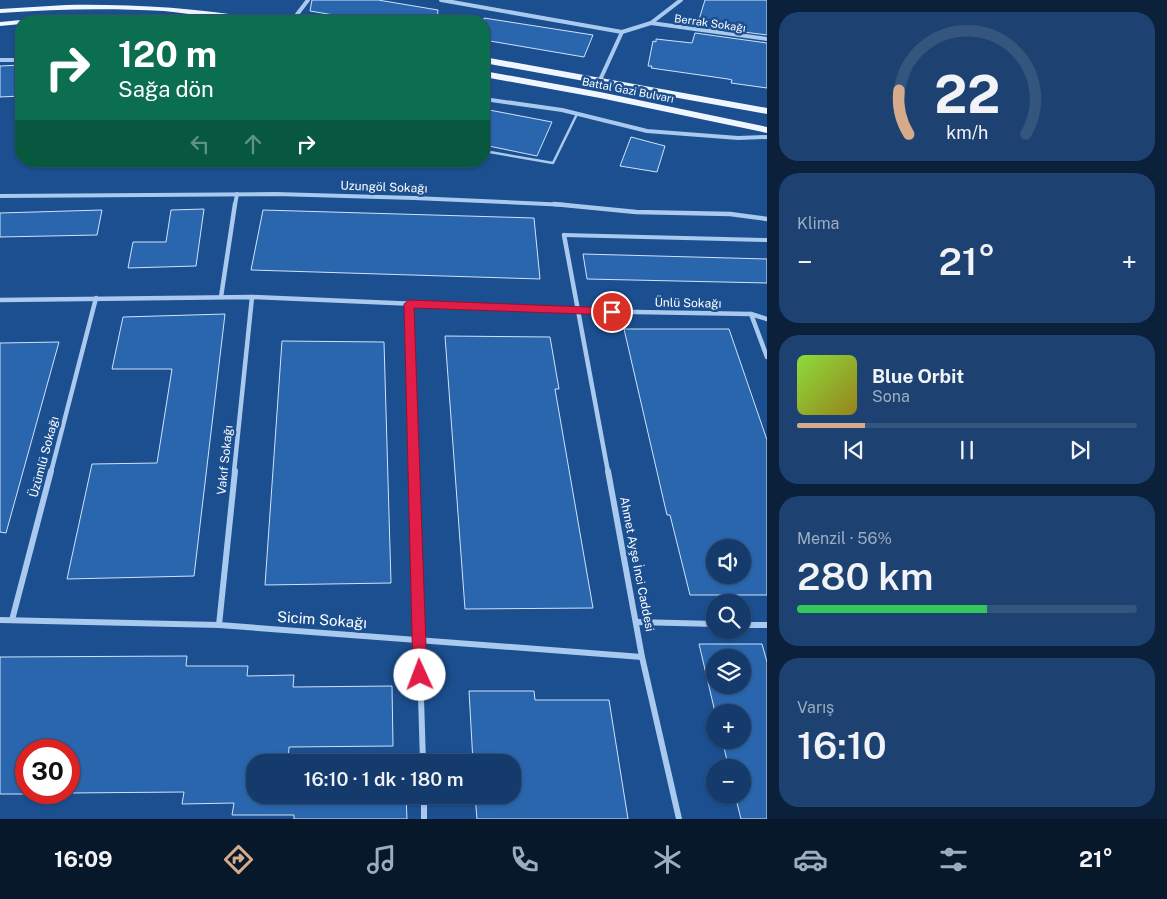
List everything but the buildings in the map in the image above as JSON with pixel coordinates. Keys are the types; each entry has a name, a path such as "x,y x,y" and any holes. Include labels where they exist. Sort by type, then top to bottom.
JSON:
{"main road":[{"path":"0,11 104,7 180,11 213,15"},
{"path":"0,24 15,23"},
{"name":"Battal Gazi Bulvarı","path":"490,61 767,111"},
{"name":"Battal Gazi Bulvarı","path":"490,75 600,95 767,130"}],"street":[{"path":"297,15 308,0"},
{"path":"441,0 622,32 651,23 681,0"},
{"name":"Berrak Sokağı","path":"651,23 767,39"},
{"path":"600,80 622,32"},
{"path":"0,60 15,60"},
{"path":"490,100 577,114 647,131 738,138 767,137"},
{"path":"221,297 237,194"},
{"name":"Uzungöl Sokağı","path":"0,196 237,194 545,203 618,212 739,213 767,219"},
{"name":"Ahmet Ayşe İnci Caddesi","path":"564,235 642,657 679,819"},
{"name":"Ünlü Sokağı","path":"0,300 252,297 578,311 751,314 767,319"},
{"name":"Vakıf Sokağı","path":"219,625 252,297"},
{"name":"Üzümlü Sokağı","path":"12,620 96,298"},
{"path":"409,304 423,754"},
{"path":"751,314 767,357"},
{"name":"Sicim Sokağı","path":"0,620 219,625 642,657"},
{"path":"636,622 706,624"},
{"path":"751,625 767,625"},
{"path":"424,804 424,819"}],"lane":[{"path":"490,152 553,163 577,114"},
{"path":"564,235 767,240"}],"route":[{"path":"420,675 409,304 612,312"}]}
